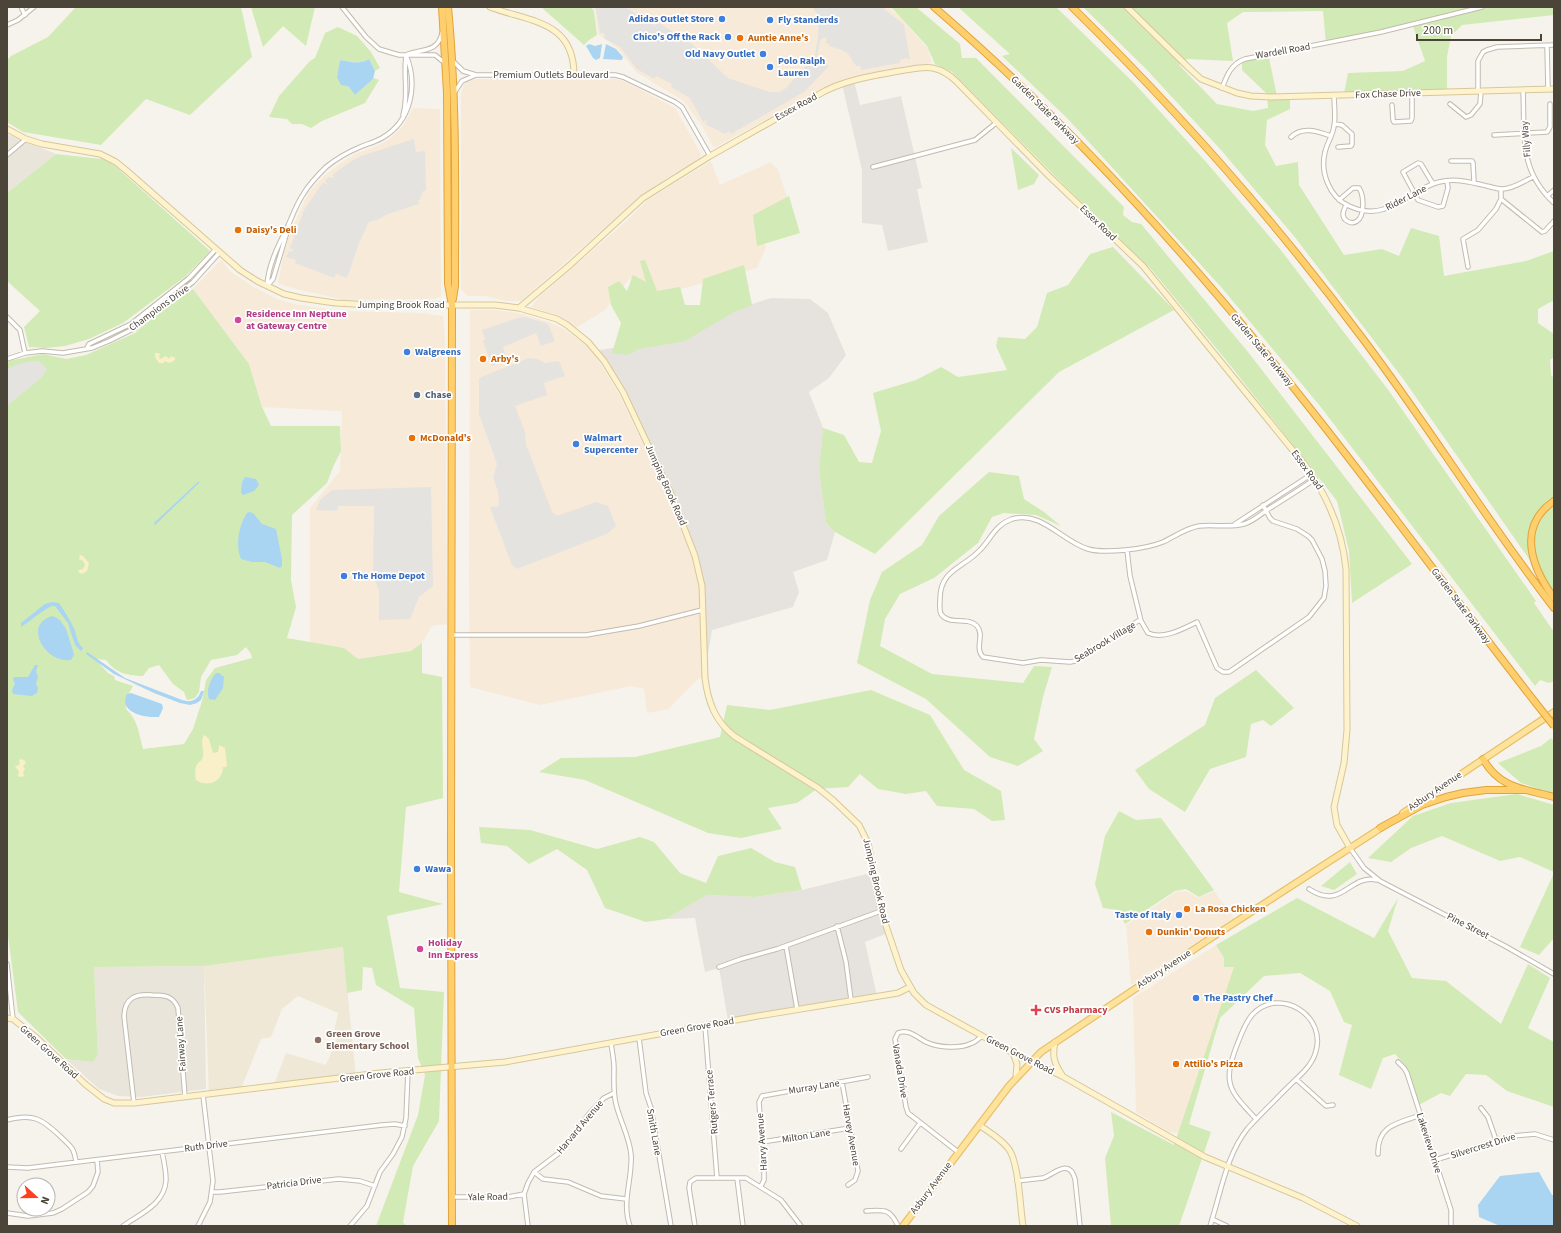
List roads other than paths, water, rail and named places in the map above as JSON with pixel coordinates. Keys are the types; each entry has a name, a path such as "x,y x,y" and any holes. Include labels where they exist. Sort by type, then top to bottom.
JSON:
{"highway":[{"path":"442,7 446,64 448,284 452,305"},
{"path":"448,7 453,61 454,93 455,286 452,305 452,1226"},
{"name":"Garden State Parkway","path":"934,7 998,64 1056,120 1137,206 1211,288 1316,416 1554,726"},
{"path":"1072,7 1127,62 1194,134 1308,268 1404,395 1491,522 1554,608"},
{"path":"1554,501 1546,507 1536,521 1532,531 1531,545 1532,557 1537,570 1554,598"},
{"path":"1483,759 1488,768 1500,779 1513,786 1554,797"},
{"path":"1380,828 1422,805 1446,797 1478,791 1524,790"}],"main road":[{"name":"Asbury Avenue","path":"903,1226 1016,1076 1032,1060 1055,1042 1554,712"}],"street":[{"path":"21,7 25,16"},
{"path":"7,25 25,16 34,7"},
{"path":"342,7 374,45 389,53 406,55 435,55 446,64"},
{"path":"490,7 538,21 554,30 568,47 574,62 574,75"},
{"path":"1126,7 1201,79 1222,88"},
{"name":"Wardell Road","path":"1222,88 1231,68 1236,63 1245,59 1381,32 1482,7"},
{"path":"406,55 436,46 440,40 443,24"},
{"path":"1450,104 1466,117 1469,117 1480,104 1478,61 1483,52 1498,47 1554,45"},
{"path":"1547,46 1548,89"},
{"path":"267,286 267,277 279,245 304,192 321,172 337,159 387,135 401,120 406,99 404,65 406,55"},
{"name":"Premium Outlets Boulevard","path":"453,61 463,71 476,75 620,76 675,102 684,110 710,156"},
{"name":"Essex Road","path":"519,308 570,265 643,198 710,156 838,85 860,78 920,68 934,68 950,76 1150,274 1312,474 1324,494 1338,525 1346,569 1347,730 1344,763 1334,807 1339,829 1350,848"},
{"path":"454,93 462,81 476,75"},
{"name":"Fox Chase Drive","path":"1222,88 1237,93 1259,97 1554,89"},
{"name":"Filly Way","path":"1523,90 1526,156 1533,176 1540,188 1554,203"},
{"path":"1392,105 1392,120 1394,122 1411,121 1412,93"},
{"name":"Rider Lane","path":"1334,95 1334,124 1325,151 1324,169 1328,186 1339,200 1346,205 1362,210 1373,211 1385,209 1432,184 1447,181 1460,180 1474,182 1501,189"},
{"path":"1494,135 1545,133 1550,127 1550,104"},
{"path":"873,166 975,140 996,123"},
{"path":"1334,124 1342,125 1352,134 1351,146 1338,147"},
{"name":"Jumping Brook Road","path":"7,129 26,139 56,147 92,152 109,157 240,270 267,286 289,295 342,304 495,305 519,308 551,317 567,325 592,346 610,369 633,413 683,524 700,572 705,678 710,703 715,714 725,729 734,736 818,788 859,825 870,847 881,911 901,970 910,987"},
{"path":"1291,137 1297,131 1308,130 1331,136"},
{"path":"7,155 26,139"},
{"path":"1451,161 1472,161 1474,163 1474,182"},
{"path":"1432,184 1422,165 1418,163 1403,172 1419,202 1440,208 1448,188 1447,181"},
{"path":"1468,267 1463,239 1481,228 1496,209 1501,199 1501,189 1513,187 1533,176"},
{"path":"1339,200 1353,188 1359,188 1363,199 1359,220 1356,222 1348,222 1343,216 1346,205"},
{"path":"1547,196 1554,190"},
{"path":"1501,199 1542,232 1545,231 1554,221"},
{"name":"Champions Drive","path":"87,348 89,344 131,324 192,276 218,251"},
{"name":"Champions Drive","path":"7,359 25,352 63,352 92,348 135,328 196,280 218,251"},
{"path":"192,276 196,280"},
{"path":"7,317 20,330 25,352"},
{"path":"1234,525 1312,474"},
{"name":"Seabrook Village","path":"1142,621 1138,621 1075,661 1037,660 1023,663 988,659 979,651 979,631 977,626 968,622 945,618 940,610 940,592 944,580 953,569 980,551 994,530 1012,519 1025,518 1040,522 1089,550 1126,550 1161,542 1197,526 1244,524 1315,479"},
{"path":"1290,488 1294,493"},
{"name":"Seabrook Village","path":"1126,550 1132,583 1142,621 1148,633 1158,635 1181,630 1197,622 1217,668 1224,672 1229,672 1309,616 1324,598 1326,586 1325,571 1322,559 1316,546 1308,536 1297,529 1275,523 1270,518 1263,505"},
{"path":"452,635 586,635 639,626 702,610"},
{"name":"Pine Street","path":"1350,848 1364,868 1380,881 1505,946 1554,974"},
{"name":"Pine Street","path":"1309,889 1321,895 1330,896 1338,894 1362,880 1371,879 1380,881"},
{"path":"719,967 786,946 881,911"},
{"path":"837,926 846,962 851,1000"},
{"path":"786,946 797,1009"},
{"path":"7,964 10,1019"},
{"name":"Green Grove Road","path":"10,1019 37,1038 85,1084 104,1099 114,1103 134,1103 408,1071 512,1061 797,1009 898,993 910,987 919,999 931,1008 1013,1053 1032,1060 1062,1076 1187,1148 1228,1167 1303,1198 1357,1226"},
{"name":"Fairway Lane","path":"134,1103 124,1016 127,1004 135,996 140,994 166,995 176,1002 178,1008 185,1097"},
{"path":"1210,1226 1228,1167 1240,1138 1256,1119 1308,1066 1315,1054 1317,1034 1313,1024 1308,1015 1301,1009 1292,1005 1282,1003 1272,1004 1252,1014 1246,1024 1233,1056 1229,1072 1229,1083 1234,1094 1256,1119"},
{"name":"Rutgers Terrace","path":"705,1026 717,1178"},
{"name":"Vanada Drive","path":"958,1152 910,1116 907,1110 895,1042 896,1035 901,1031 907,1031 927,1042 948,1046 973,1043 982,1036"},
{"name":"Smith Lane","path":"639,1038 646,1093 671,1226"},
{"path":"1055,1042 1053,1057 1055,1065 1062,1076"},
{"path":"611,1044 614,1064 614,1093 616,1105 626,1130 631,1151 631,1168 626,1199 627,1218 630,1226"},
{"path":"1013,1053 1017,1064 1016,1076"},
{"name":"Lakeview Drive","path":"1398,1062 1407,1073 1451,1210 1451,1226"},
{"path":"350,1226 367,1206 380,1172 398,1147 405,1126 408,1071"},
{"name":"Murray Lane","path":"760,1098 770,1094 868,1078"},
{"path":"1296,1079 1326,1106 1333,1105"},
{"name":"Harvey Avenue","path":"842,1082 858,1171 855,1180 848,1185"},
{"name":"Harvard Avenue","path":"524,1194 534,1172 563,1150 588,1115 604,1098 614,1093"},
{"path":"198,1226 206,1211 212,1192 213,1173 203,1095"},
{"name":"Harvy Avenue","path":"760,1098 759,1102 764,1174 761,1186"},
{"path":"1481,1108 1488,1117 1496,1140"},
{"path":"1378,1154 1379,1141 1387,1129 1395,1124 1420,1115"},
{"path":"7,1120 29,1117 45,1122 74,1149 76,1162"},
{"path":"901,1149 920,1123"},
{"name":"Ruth Drive","path":"7,1167 28,1168 382,1125 395,1124 405,1126"},
{"path":"979,1125 995,1136 1009,1149 1015,1166 1023,1226"},
{"name":"Milton Lane","path":"762,1142 850,1128"},
{"name":"Silvercrest Drive","path":"1435,1160 1496,1140 1522,1134 1541,1136 1554,1140"},
{"path":"122,1226 153,1205 162,1195 166,1179 162,1152"},
{"path":"7,1213 28,1216 54,1213 62,1209 88,1192 93,1186 98,1172 97,1160"},
{"path":"1017,1181 1044,1177 1061,1168 1071,1172 1075,1179 1080,1226"},
{"path":"534,1172 544,1179 568,1182 601,1196 626,1199"},
{"path":"695,1226 689,1188 690,1182 694,1178 746,1178 761,1186 785,1203 801,1226"},
{"path":"737,1178 743,1226"},
{"name":"Patricia Drive","path":"212,1192 339,1179 360,1181 375,1186"},
{"path":"524,1194 528,1226"},
{"name":"Yale Road","path":"452,1197 508,1197 524,1194"},
{"path":"866,1211 883,1210 891,1213 898,1226"},
{"path":"1212,1219 1227,1226"}],"water":[{"path":"589,44 595,46 602,44 600,58 596,60 593,58 586,46"},
{"path":"606,44 616,49 623,57 622,60 603,59"},
{"path":"369,59 375,71 373,79 355,95 348,86 341,85 337,77 340,60 358,62"},
{"path":"245,477 256,479 259,485 254,491 243,495 241,493 242,482"},
{"path":"199,481 199,483 155,525 154,523"},
{"path":"249,512 253,513 262,524 276,529 282,559 282,566 280,568 265,562 252,562 241,559 238,548 240,529 244,518"},
{"path":"52,602 59,603 68,617 79,643 83,648 81,651 75,645 68,623 55,606 44,610 21,627 21,623 45,604"},
{"path":"53,616 60,620 66,629 74,655 71,660 61,660 53,656 46,650 41,642 38,634 39,626 44,620"},
{"path":"87,652 125,678 182,700 194,700 198,697 201,691 204,691 201,700 190,705 180,703 154,693 114,674 86,654"},
{"path":"35,665 38,665 36,671 38,677 36,684 38,688 37,693 32,696 13,694 12,690 15,684 13,678 28,677"},
{"path":"216,673 219,673 224,677 223,688 215,700 209,699 208,689 210,682"},
{"path":"131,693 162,704 163,708 159,717 141,715 130,710 126,706 125,700 127,694"},
{"path":"1539,1172 1552,1195 1554,1195 1554,1226 1500,1226 1479,1217 1478,1205 1500,1176"}],"place":[{"name":"Adidas Outlet Store","path":"722,19"},
{"name":"Fly Standerds","path":"770,20"},
{"name":"Chico's Off the Rack","path":"728,37"},
{"name":"Auntie Anne's","path":"740,38"},
{"name":"Old Navy Outlet","path":"763,54"},
{"name":"Polo Ralph Lauren","path":"770,67"},
{"name":"Daisy's Deli","path":"238,230"},
{"name":"Residence Inn Neptune at Gateway Centre","path":"238,320"},
{"name":"Walgreens","path":"407,352"},
{"name":"Arby's","path":"483,359"},
{"name":"Chase","path":"417,395"},
{"name":"McDonald's","path":"412,438"},
{"name":"Walmart Supercenter","path":"576,444"},
{"name":"The Home Depot","path":"344,576"},
{"name":"Wawa","path":"417,869"},
{"name":"La Rosa Chicken","path":"1187,909"},
{"name":"Taste of Italy","path":"1179,915"},
{"name":"Dunkin' Donuts","path":"1149,932"},
{"name":"Holiday Inn Express","path":"420,949"},
{"name":"The Pastry Chef","path":"1196,998"},
{"name":"CVS Pharmacy","path":"1036,1010"},
{"name":"Green Grove Elementary School","path":"318,1040"},
{"name":"Attilio's Pizza","path":"1176,1064"}]}
